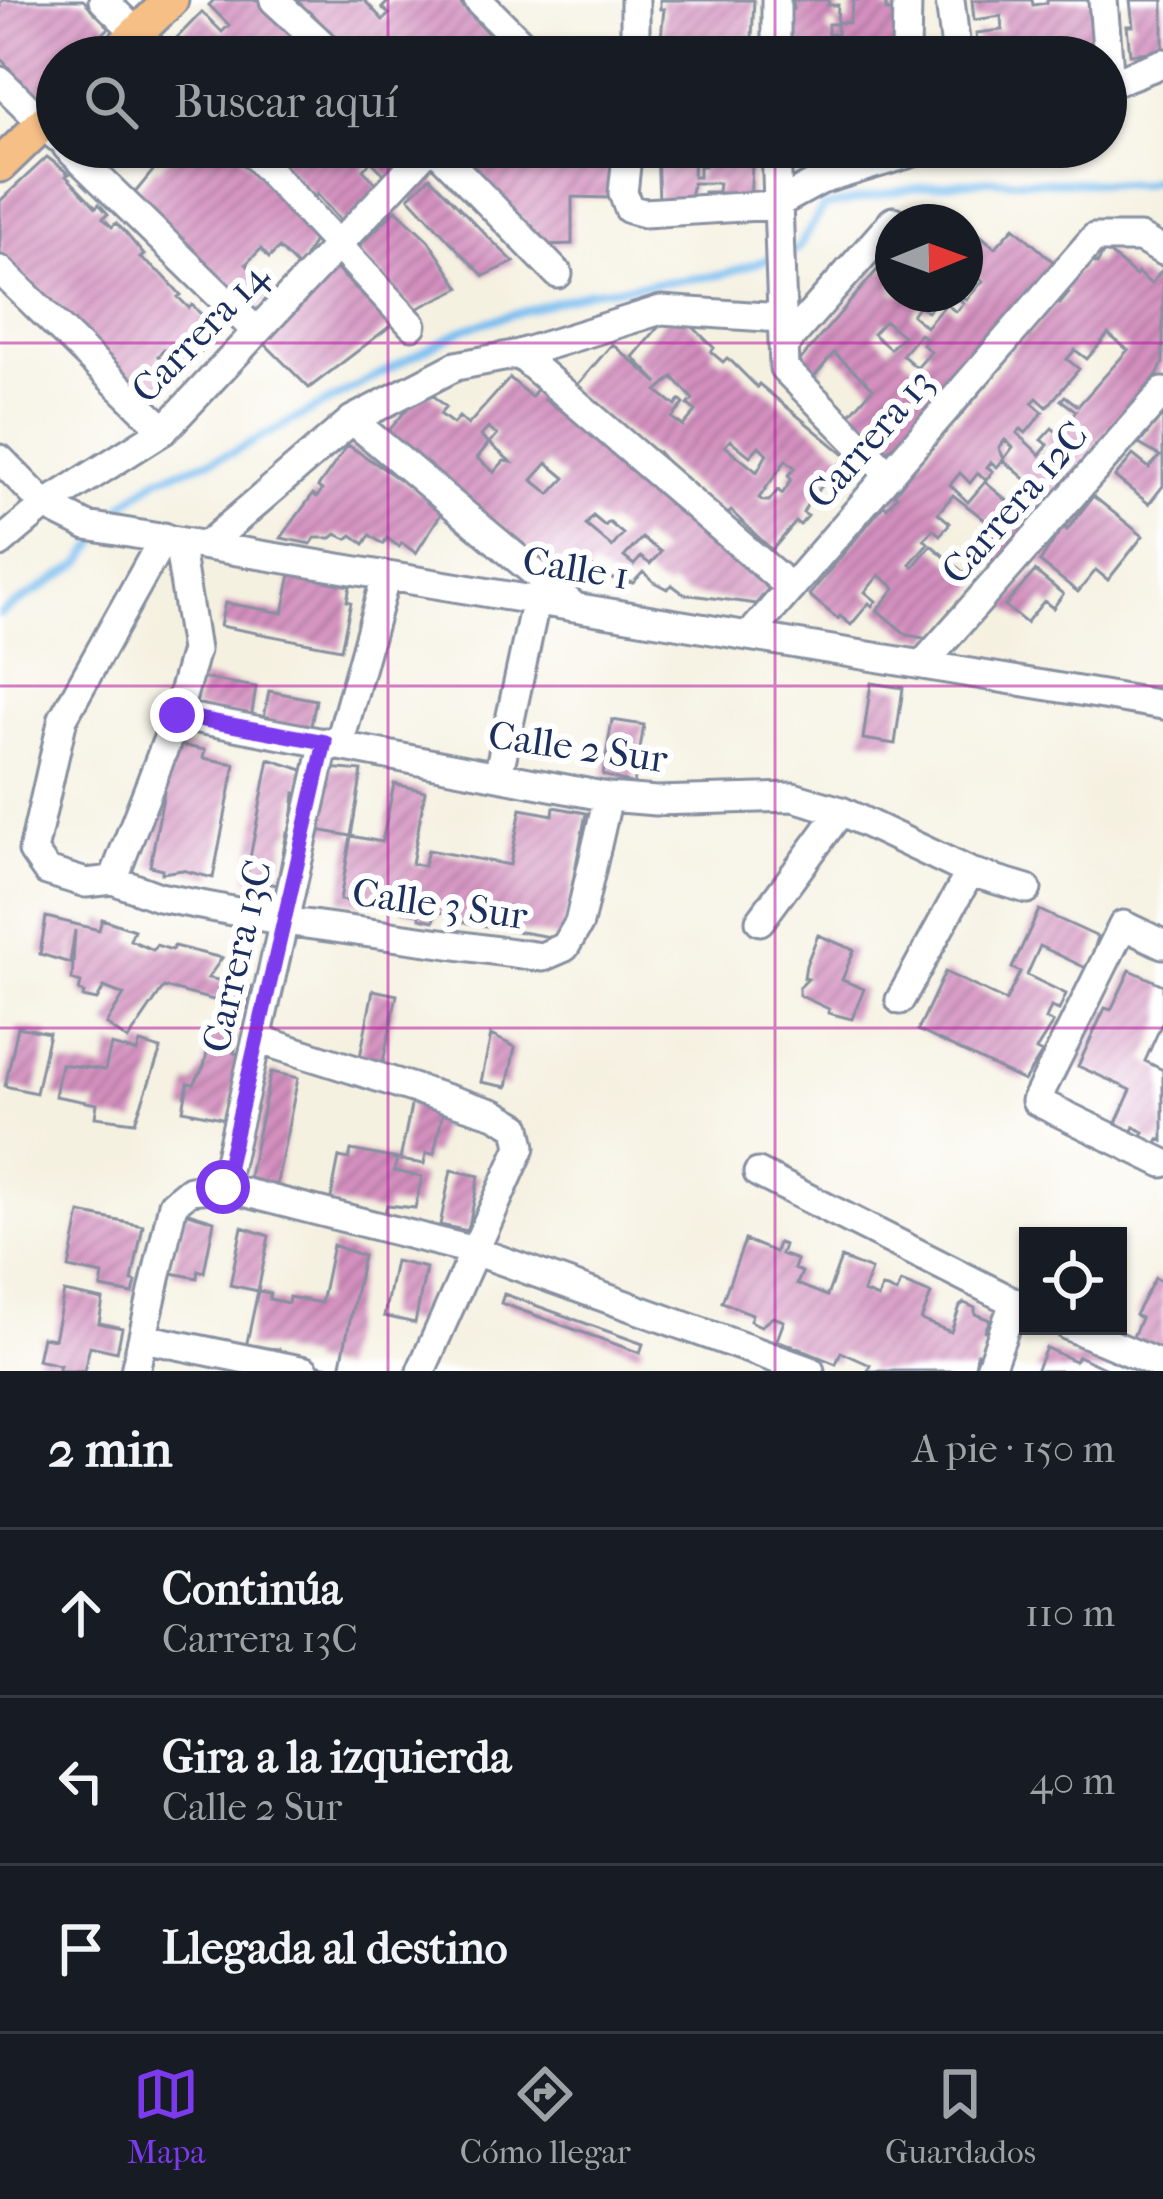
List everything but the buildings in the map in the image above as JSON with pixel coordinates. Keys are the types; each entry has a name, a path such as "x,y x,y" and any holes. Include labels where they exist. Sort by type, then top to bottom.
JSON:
{"main road":[{"path":"153,36 171,0"},
{"path":"0,165 36,142"}],"street":[{"path":"103,0 140,36"},
{"path":"274,0 313,36"},
{"path":"478,0 514,36"},
{"path":"635,0 635,36"},
{"path":"776,0 776,36"},
{"path":"906,36 907,0"},
{"path":"950,0 954,36"},
{"path":"1103,0 1105,36"},
{"path":"1127,77 1163,63"},
{"path":"0,81 36,112"},
{"path":"94,168 256,332"},
{"path":"267,168 412,325"},
{"name":"Carrera 14","path":"0,543 45,506 164,430 411,168"},
{"path":"453,168 558,274"},
{"path":"626,168 623,194 629,208 644,213 776,212 821,180 857,168"},
{"path":"776,168 782,334 889,475"},
{"path":"782,334 875,238"},
{"name":"Carrera 13","path":"750,635 1094,238 1140,238 1163,251"},
{"path":"0,270 164,430"},
{"path":"207,545 352,420 455,366 519,354 661,310 782,334"},
{"path":"519,354 791,588"},
{"name":"Carrera 12C","path":"923,664 1163,392"},
{"path":"352,420 574,606"},
{"name":"Calle 1","path":"0,459 45,506 87,526 1163,705"},
{"path":"113,880 177,715 195,650 171,539"},
{"name":"Calle 3 Sur","path":"171,539 63,718 33,851 47,871 86,883 113,880 160,897 284,921 542,957 565,947 579,923 608,797"},
{"name":"Carrera 13C","path":"223,1187 284,921 332,743 386,576"},
{"path":"498,776 536,599"},
{"name":"Calle 2 Sur","path":"177,715 608,797 656,801 793,796 841,811 970,872 1027,889"},
{"path":"760,921 841,811"},
{"path":"900,1000 970,872"},
{"path":"1163,944 1123,925 1036,1101 1163,1163"},
{"path":"256,1040 495,1114 517,1126 521,1147 421,1371"},
{"path":"758,1173 1019,1305"},
{"path":"135,1371 173,1204 190,1190 223,1187 475,1251 810,1371"},
{"path":"989,1371 1019,1310"},
{"path":"1090,1335 1163,1366"},
{"path":"143,1338 305,1371"}],"waterway":[{"path":"111,523 124,504 158,478 232,453 466,328 593,291 721,275 798,249 823,207 909,189 987,180 1141,184 1163,176"},
{"path":"0,614 81,563 102,535"}],"route":[{"path":"177,715 325,742 223,1187"}]}
